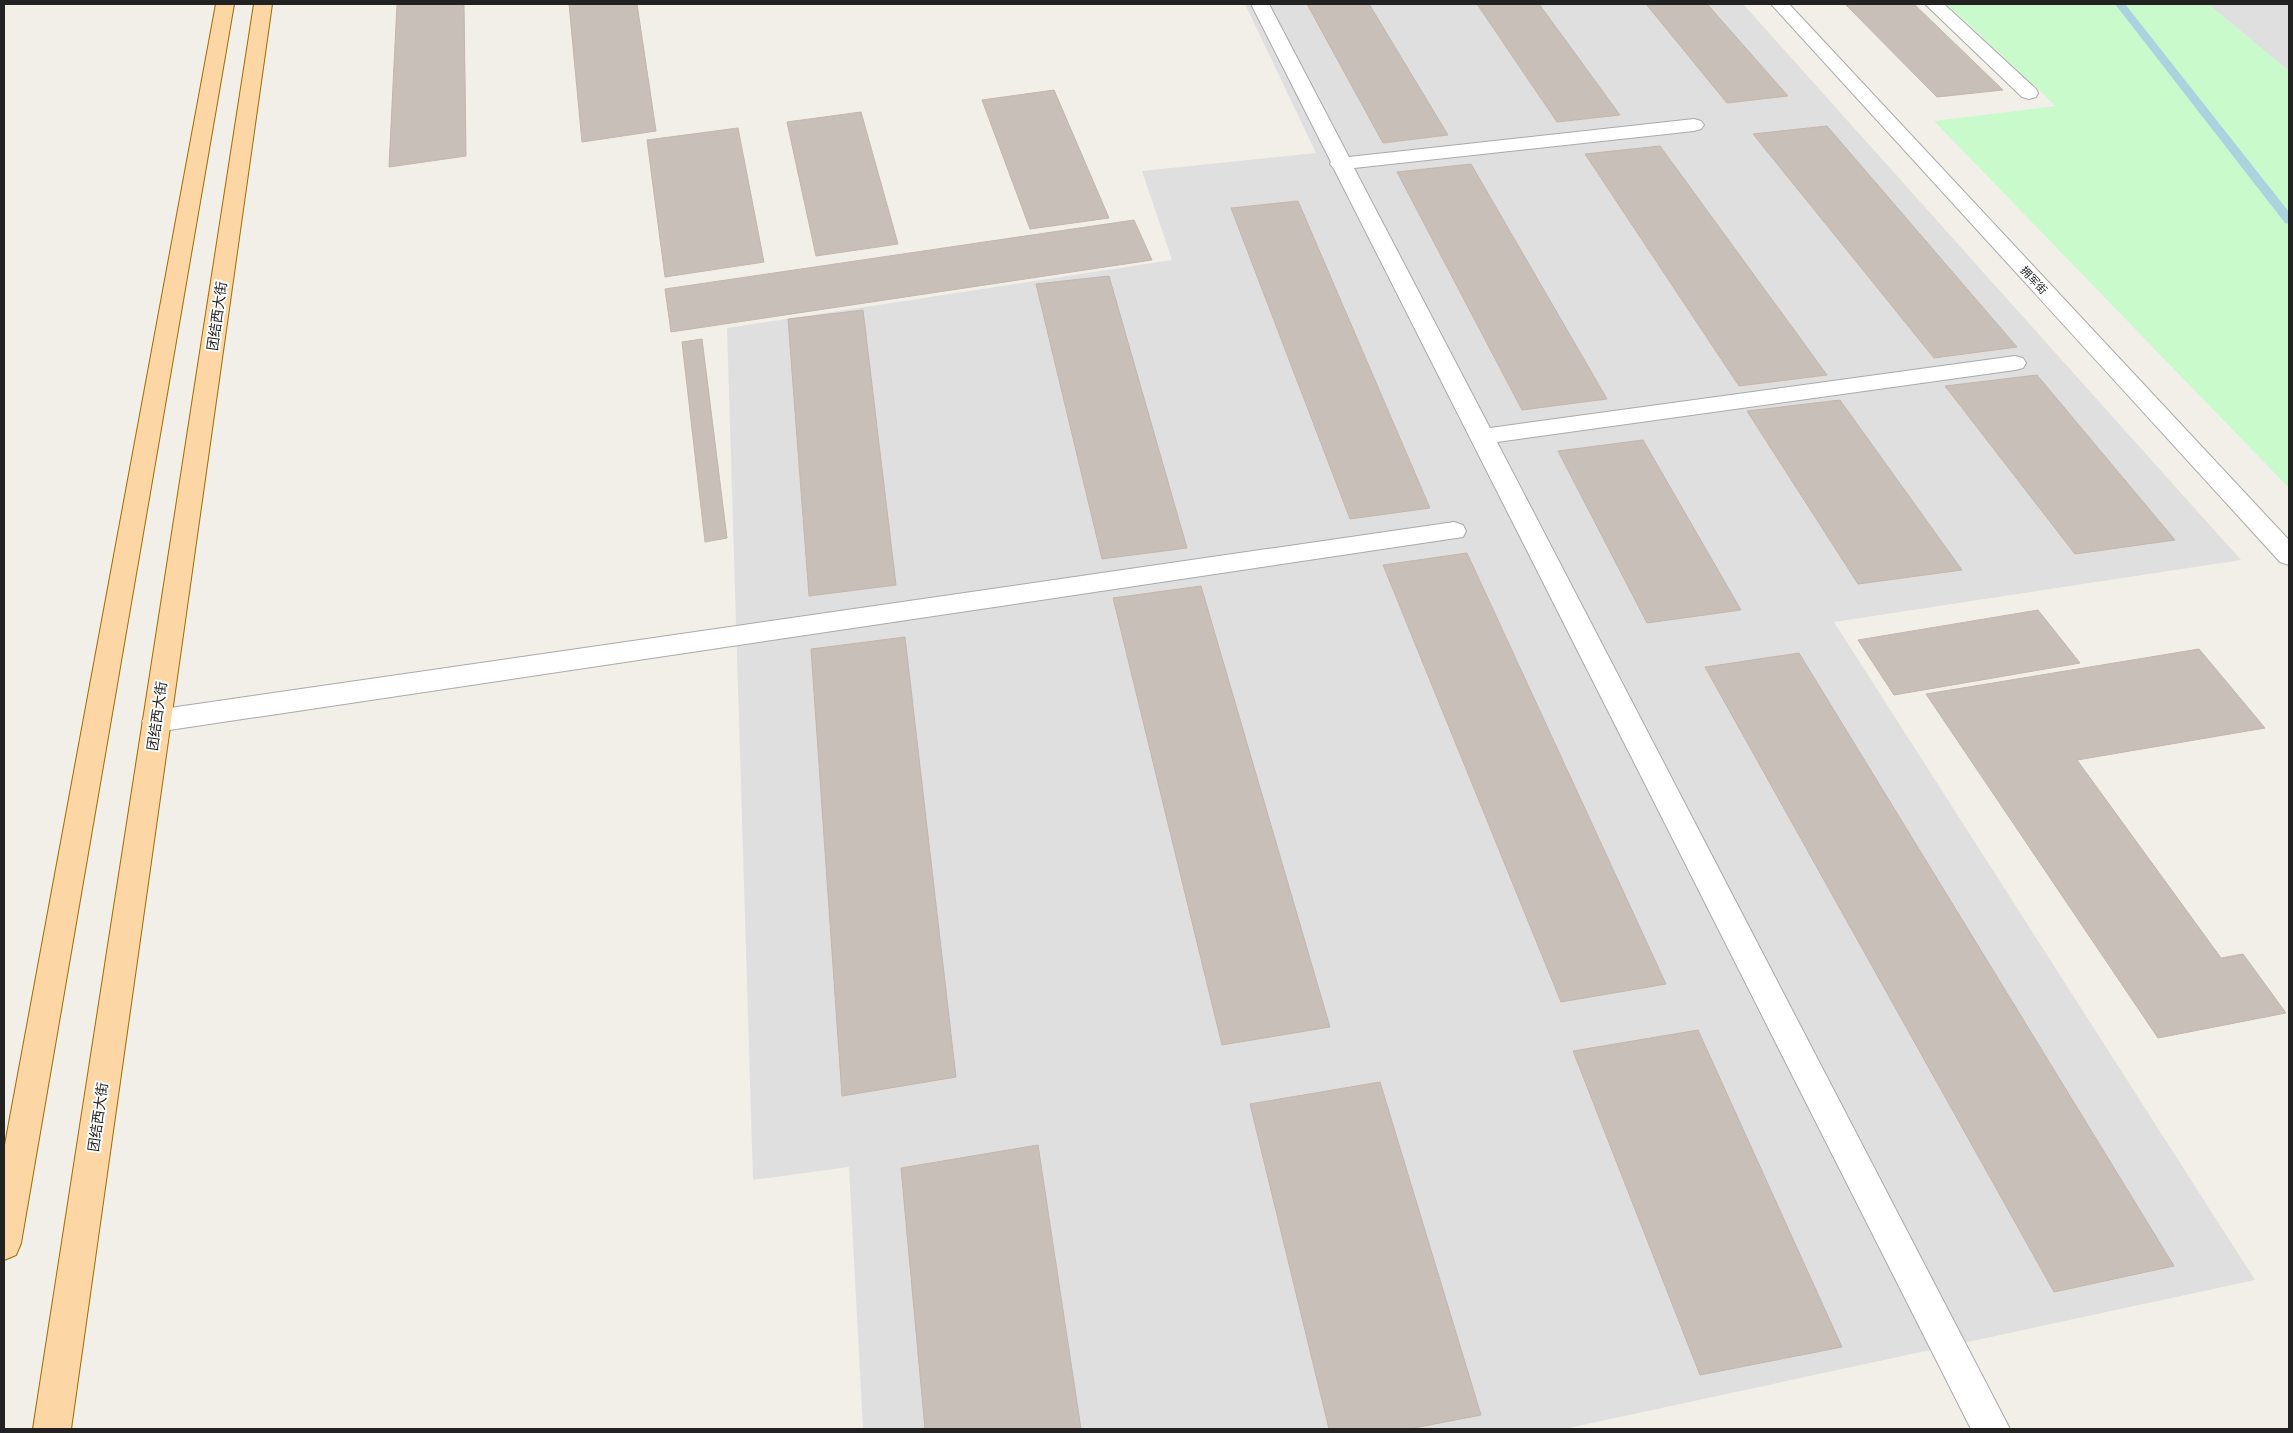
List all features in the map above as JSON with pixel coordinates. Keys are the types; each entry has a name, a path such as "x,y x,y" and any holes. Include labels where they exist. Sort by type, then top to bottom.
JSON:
{"main road":[{"path":"4,1243 225,4"},
{"name":"团结西大街","path":"52,1429 263,4"}],"street":[{"path":"1260,4 1340,164 1990,1429"},
{"name":"拥军街","path":"1780,4 2289,556"},
{"path":"1934,4 2028,93"},
{"path":"1340,164 1694,125"},
{"path":"1480,437 2015,363"},
{"path":"156,721 1454,531"}],"shaded area":[{"path":"1245,4 1743,4 2241,560 1834,622 2255,1280 1564,1429 863,1429 849,1167 753,1180 727,328 1172,260 1142,171 1316,153"},
{"path":"2208,4 2289,4 2289,71"}],"green space":[{"path":"1947,4 2208,4 2289,71 2289,488 1934,121 2056,106"}],"building":[{"path":"397,4 464,4 466,156 389,167"},
{"path":"569,4 637,4 656,131 582,142"},
{"path":"1307,4 1369,4 1448,135 1383,143"},
{"path":"1477,4 1539,4 1620,115 1557,122"},
{"path":"1646,4 1707,4 1788,96 1727,103"},
{"path":"1845,4 1914,4 2003,90 1937,97"},
{"path":"1054,90 1109,218 1030,229 982,100"},
{"path":"861,112 898,244 816,256 787,122"},
{"path":"1827,126 2017,347 1934,358 1753,134"},
{"path":"738,128 764,262 665,277 647,140"},
{"path":"1660,146 1827,375 1739,386 1585,154"},
{"path":"1471,164 1607,399 1522,410 1397,172"},
{"path":"1298,201 1430,508 1350,519 1231,208"},
{"path":"1134,220 1152,260 671,332 665,289"},
{"path":"1109,276 1187,548 1102,559 1036,284"},
{"path":"863,310 896,585 809,596 788,319"},
{"path":"702,339 727,538 705,542 682,342"},
{"path":"2037,375 2175,540 2075,554 1945,386"},
{"path":"1840,400 1962,570 1858,584 1747,411"},
{"path":"1643,440 1741,610 1647,623 1558,451"},
{"path":"1467,553 1666,984 1561,1002 1383,565"},
{"path":"1201,586 1330,1027 1222,1045 1113,598"},
{"path":"2038,610 2080,663 1894,695 1858,640"},
{"path":"905,637 956,1077 842,1096 811,649"},
{"path":"2199,649 2265,728 2077,760 2221,958 2243,954 2286,1013 2158,1038 1926,694"},
{"path":"1799,653 2174,1266 2054,1292 1705,667"},
{"path":"1698,1030 1842,1347 1700,1375 1573,1051"},
{"path":"1380,1082 1481,1415 1409,1429 1329,1429 1250,1104"},
{"path":"1038,1145 1081,1429 925,1429 901,1168"}],"waterway":[{"path":"2120,4 2289,220"}]}
